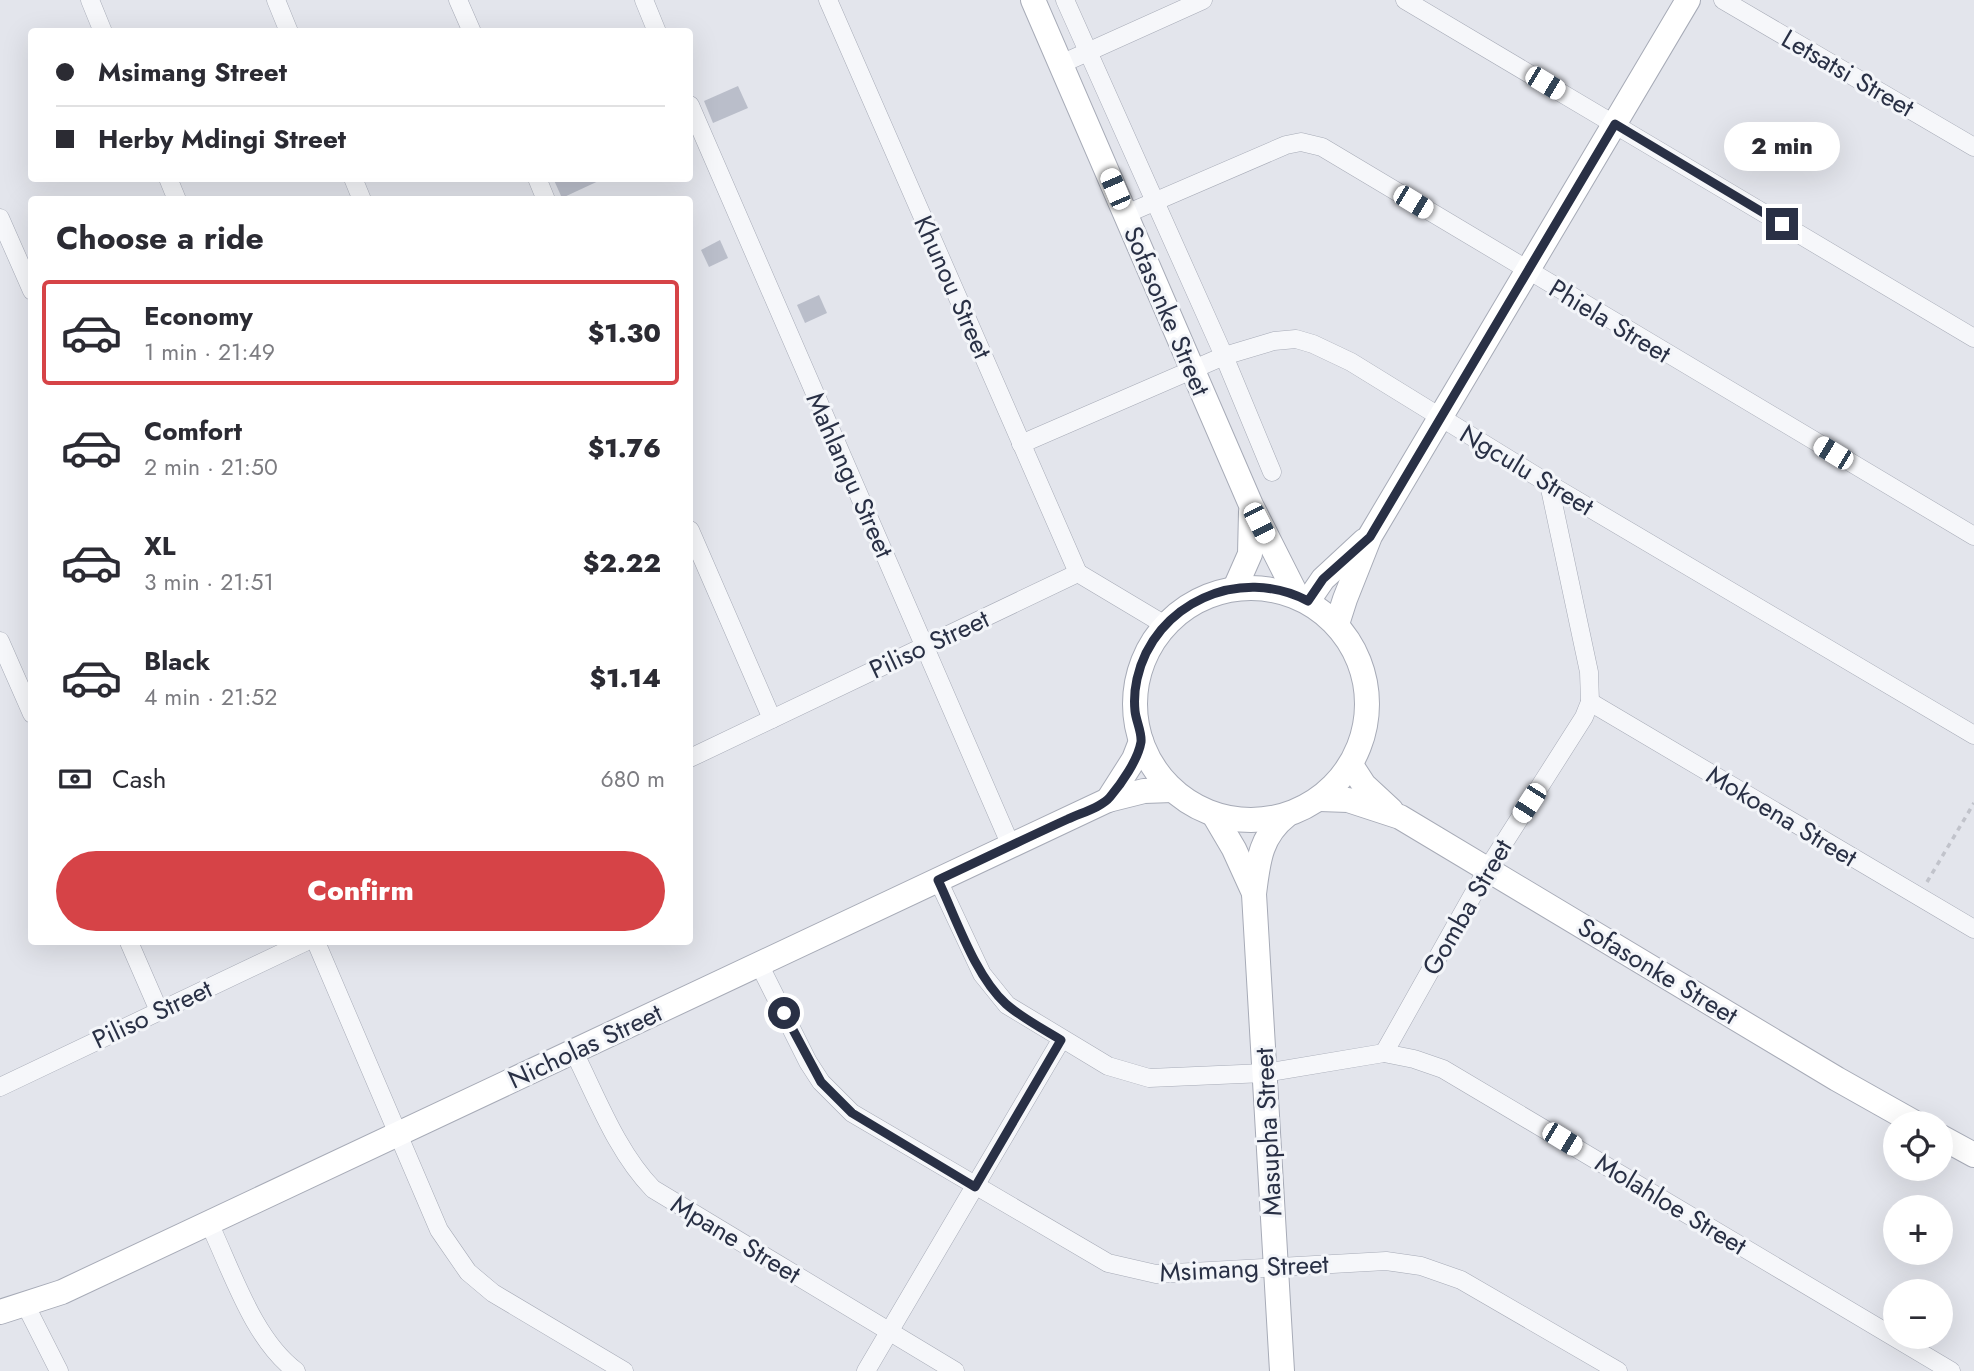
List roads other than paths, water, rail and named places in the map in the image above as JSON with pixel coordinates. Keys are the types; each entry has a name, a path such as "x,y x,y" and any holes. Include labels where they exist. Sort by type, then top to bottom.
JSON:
{"street":[{"path":"90,0 101,28"},
{"path":"276,0 287,28"},
{"path":"458,0 470,28"},
{"path":"644,0 655,28"},
{"name":"Khunou Street","path":"828,0 1078,573"},
{"name":"Sofasonke Street","path":"1033,0 1251,505 1302,598"},
{"path":"1065,0 1224,356 1272,472"},
{"path":"1061,64 1203,0"},
{"path":"1405,0 1974,338"},
{"path":"1337,624 1349,586 1370,537 1688,0"},
{"name":"Letsatsi Street","path":"1723,0 1974,147"},
{"name":"Mahlangu Street","path":"693,112 1011,846"},
{"name":"Phiela Street","path":"1126,214 1286,145 1311,142 1974,536"},
{"path":"0,218 28,281"},
{"name":"Ngculu Street","path":"1021,444 1224,356 1273,341 1296,339 1351,362 1549,484 1974,734"},
{"path":"1549,484 1589,672 1590,702"},
{"name":"Sofasonke Street","path":"1235,588 1250,554 1251,505"},
{"path":"693,537 772,719"},
{"path":"1302,598 1370,537"},
{"path":"1078,573 1165,625"},
{"name":"Piliso Street","path":"693,757 1078,573"},
{"name":"Sofasonke Street","path":"1235,588 1269,588 1302,598 1337,624 1358,656 1368,692 1365,730 1351,765 1337,783 1320,799 1287,815 1263,820 1238,820 1214,815 1172,790 1154,767 1141,741 1135,710 1137,680 1147,650 1165,625 1187,606 1212,593 1235,588"},
{"path":"0,641 28,705"},
{"name":"Gomba Street","path":"1384,1053 1488,868 1584,717 1590,702"},
{"name":"Mokoena Street","path":"1590,702 1974,929"},
{"path":"1108,800 1134,759 1141,741"},
{"name":"Sofasonke Street","path":"1351,765 1364,785 1400,817 1894,1111"},
{"name":"Nicholas Street","path":"0,1329 28,1309 1108,800 1144,791 1172,790"},
{"name":"Sofasonke Street","path":"1320,799 1348,800 1400,817"},
{"name":"Masupha Street","path":"1214,815 1234,849 1254,894"},
{"name":"Masupha Street","path":"1282,1371 1254,894 1262,846 1268,835 1287,815"},
{"path":"938,880 982,974 994,991 1007,1005 1108,1066 1149,1078 1265,1073 1384,1053"},
{"path":"131,945 159,1011"},
{"name":"Piliso Street","path":"2,1079 159,1011 299,945"},
{"path":"317,945 439,1230 468,1272 493,1293 624,1371"},
{"name":"Msimang Street","path":"759,964 808,1062 834,1096 852,1113 1108,1263 1156,1274 1385,1261 1421,1266 1471,1285 1618,1371"},
{"path":"866,1371 1061,1040"},
{"name":"Mpane Street","path":"574,1052 624,1151 653,1189 955,1371"},
{"name":"Molahloe Street","path":"1384,1053 1443,1069 1951,1371"},
{"path":"1953,1144 1974,1155"},
{"path":"209,1223 258,1327 283,1361 296,1371"},
{"path":"28,1309 59,1371"},
{"name":"Nicholas Street","path":"0,1312 28,1309"}]}
